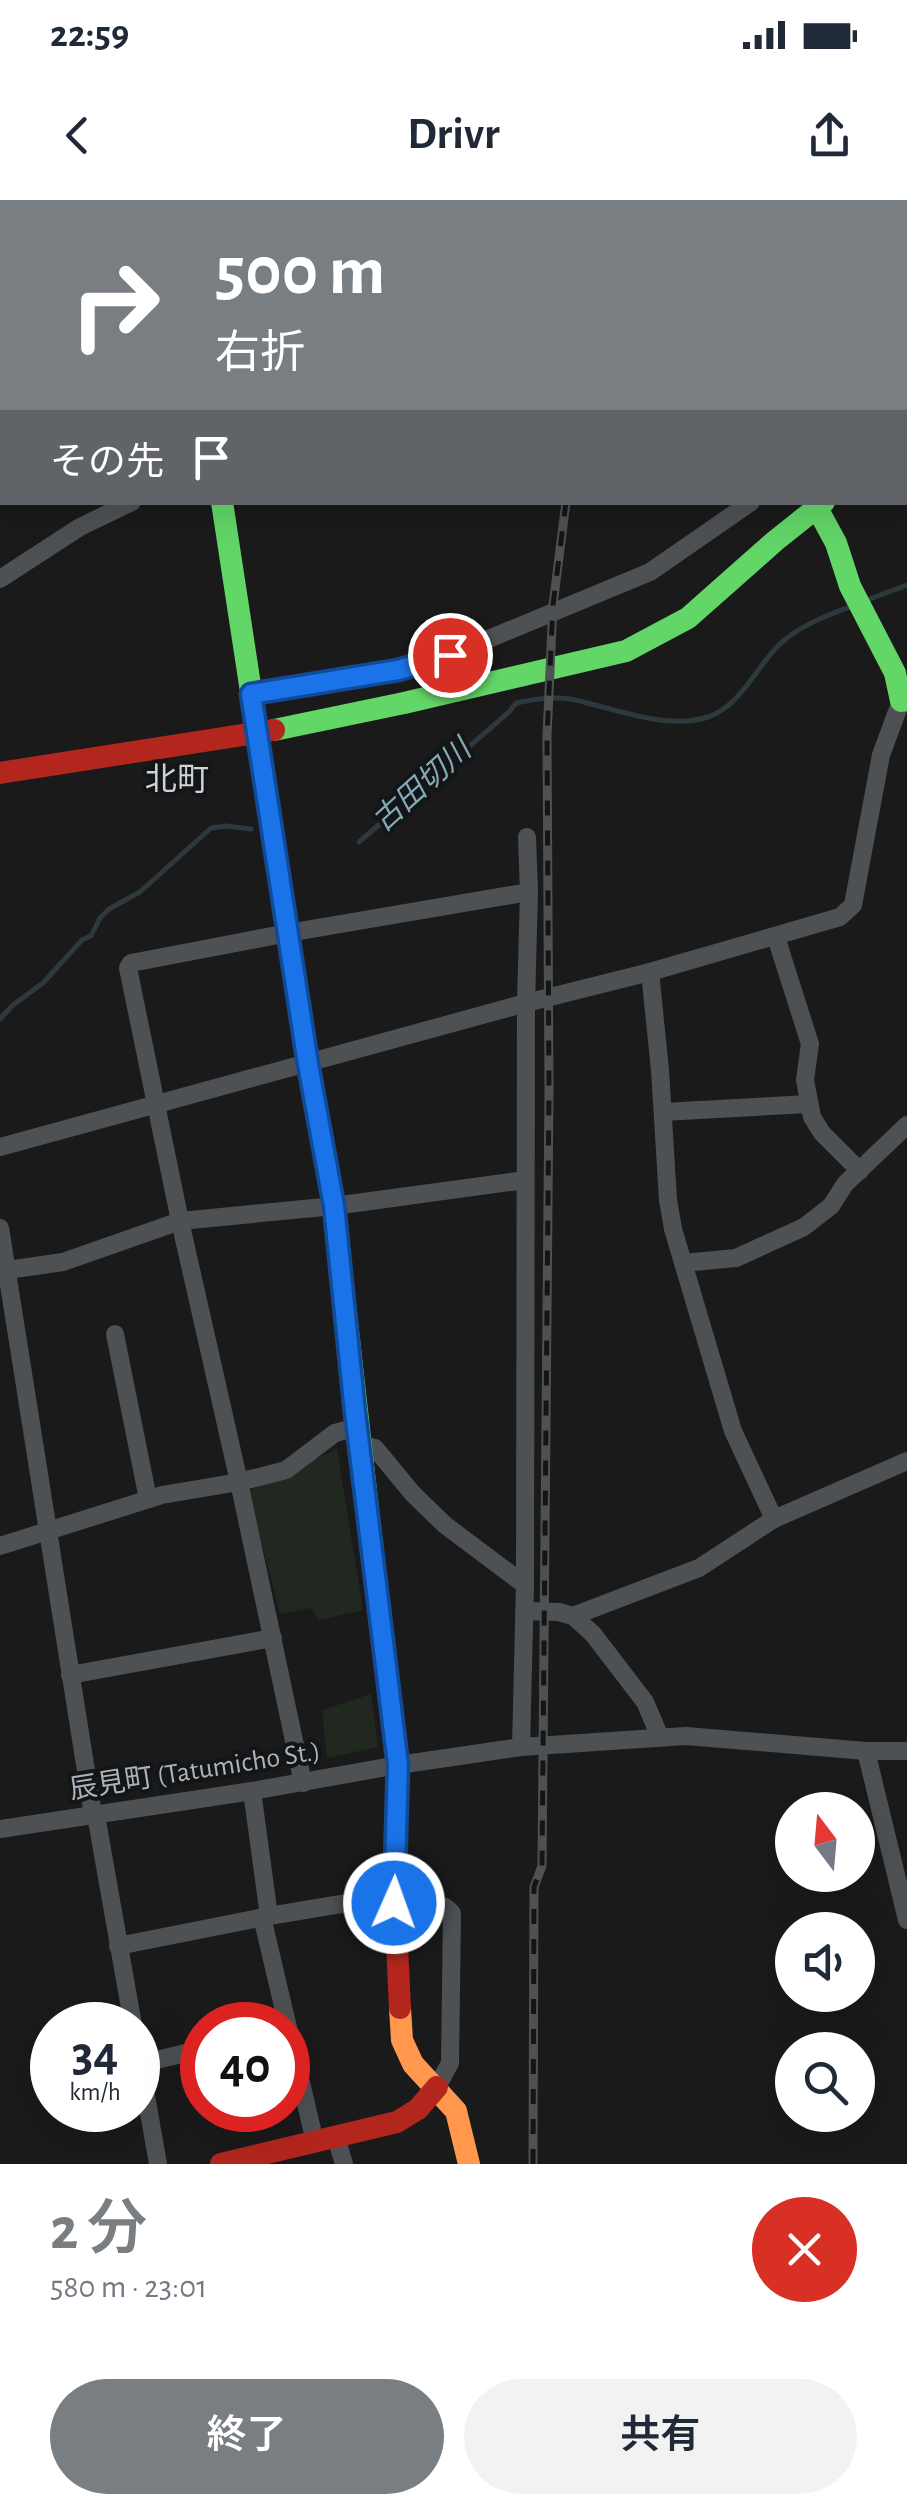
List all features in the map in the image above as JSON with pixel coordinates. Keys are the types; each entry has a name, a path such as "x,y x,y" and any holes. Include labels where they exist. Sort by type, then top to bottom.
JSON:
{"street":[{"path":"0,579 80,527 126,505"},
{"path":"222,505 308,1064 334,1206 398,1765 395,1899 402,2040 413,2064 449,2101 460,2120 469,2164"},
{"path":"251,694 398,670 450,655 650,572 747,505"},
{"path":"0,773 257,733 626,651 688,618 821,505 850,586 904,701 881,755 852,905 840,917 650,972 0,1146"},
{"path":"521,1747 528,837"},
{"path":"303,1783 128,968 132,963 288,933 530,892"},
{"path":"776,937 810,1044 805,1080 812,1116 822,1134 860,1171"},
{"path":"650,972 672,1230 733,1431 774,1519"},
{"path":"663,1112 809,1104"},
{"path":"682,1263 736,1258 804,1227 830,1206 845,1184 907,1125"},
{"path":"7,1270 63,1262 180,1220 334,1206 525,1180"},
{"path":"0,1228 7,1270 7,1321 129,2002"},
{"path":"115,1334 148,1499"},
{"path":"0,1546 148,1499 286,1470 335,1434 358,1436 375,1448 445,1525 525,1585"},
{"path":"572,1616 699,1568 774,1519 907,1461"},
{"path":"524,1611 572,1616 607,1651 645,1702 660,1737"},
{"path":"70,1675 272,1638"},
{"name":"辰見町 (Tatumicho St.)","path":"0,1829 521,1747 686,1736 907,1752"},
{"path":"866,1751 907,1920"},
{"path":"252,1791 266,1916 283,2002"},
{"path":"118,1946 266,1916 395,1899 450,1908 450,2063 418,2109 397,2122 273,2158 221,2164"},
{"path":"310,2095 325,2140 344,2164"},
{"path":"152,2132 158,2164"}],"shaded area":[{"path":"337,1449 363,1610 319,1620 311,1608 280,1614 248,1491"},
{"path":"371,1694 378,1747 327,1758 322,1710"}],"waterway":[{"name":"古田切川","path":"867,600 907,585"},
{"name":"古田切川","path":"359,842 516,703 563,698 657,720 708,717 738,696 786,639 813,622 852,606"},
{"name":"古田切川","path":"0,1019 43,983 82,940 91,936 109,909 140,892 211,828 251,829"}],"railway":[{"path":"533,2164 534,1887 542,1866 549,1091 547,736 553,605 566,505"}],"traffic: fast":[{"path":"222,505 308,1064 334,1206 378,1598"},
{"path":"274,730 626,651 688,618 820,505"},
{"path":"817,508 836,543 850,586 895,673 901,701 907,700"}],"traffic: slow":[{"path":"400,2008 402,2040 413,2064 456,2111 469,2164"}],"traffic: jam":[{"path":"0,773 274,730"},
{"path":"378,1598 398,1765 395,1903 400,2008"},
{"path":"221,2164 397,2122 418,2109 437,2087"}],"district":[{"name":"北町","path":"177,780"}],"route":[{"path":"394,1903 398,1765 334,1206 251,694 398,670 450,655"}]}
